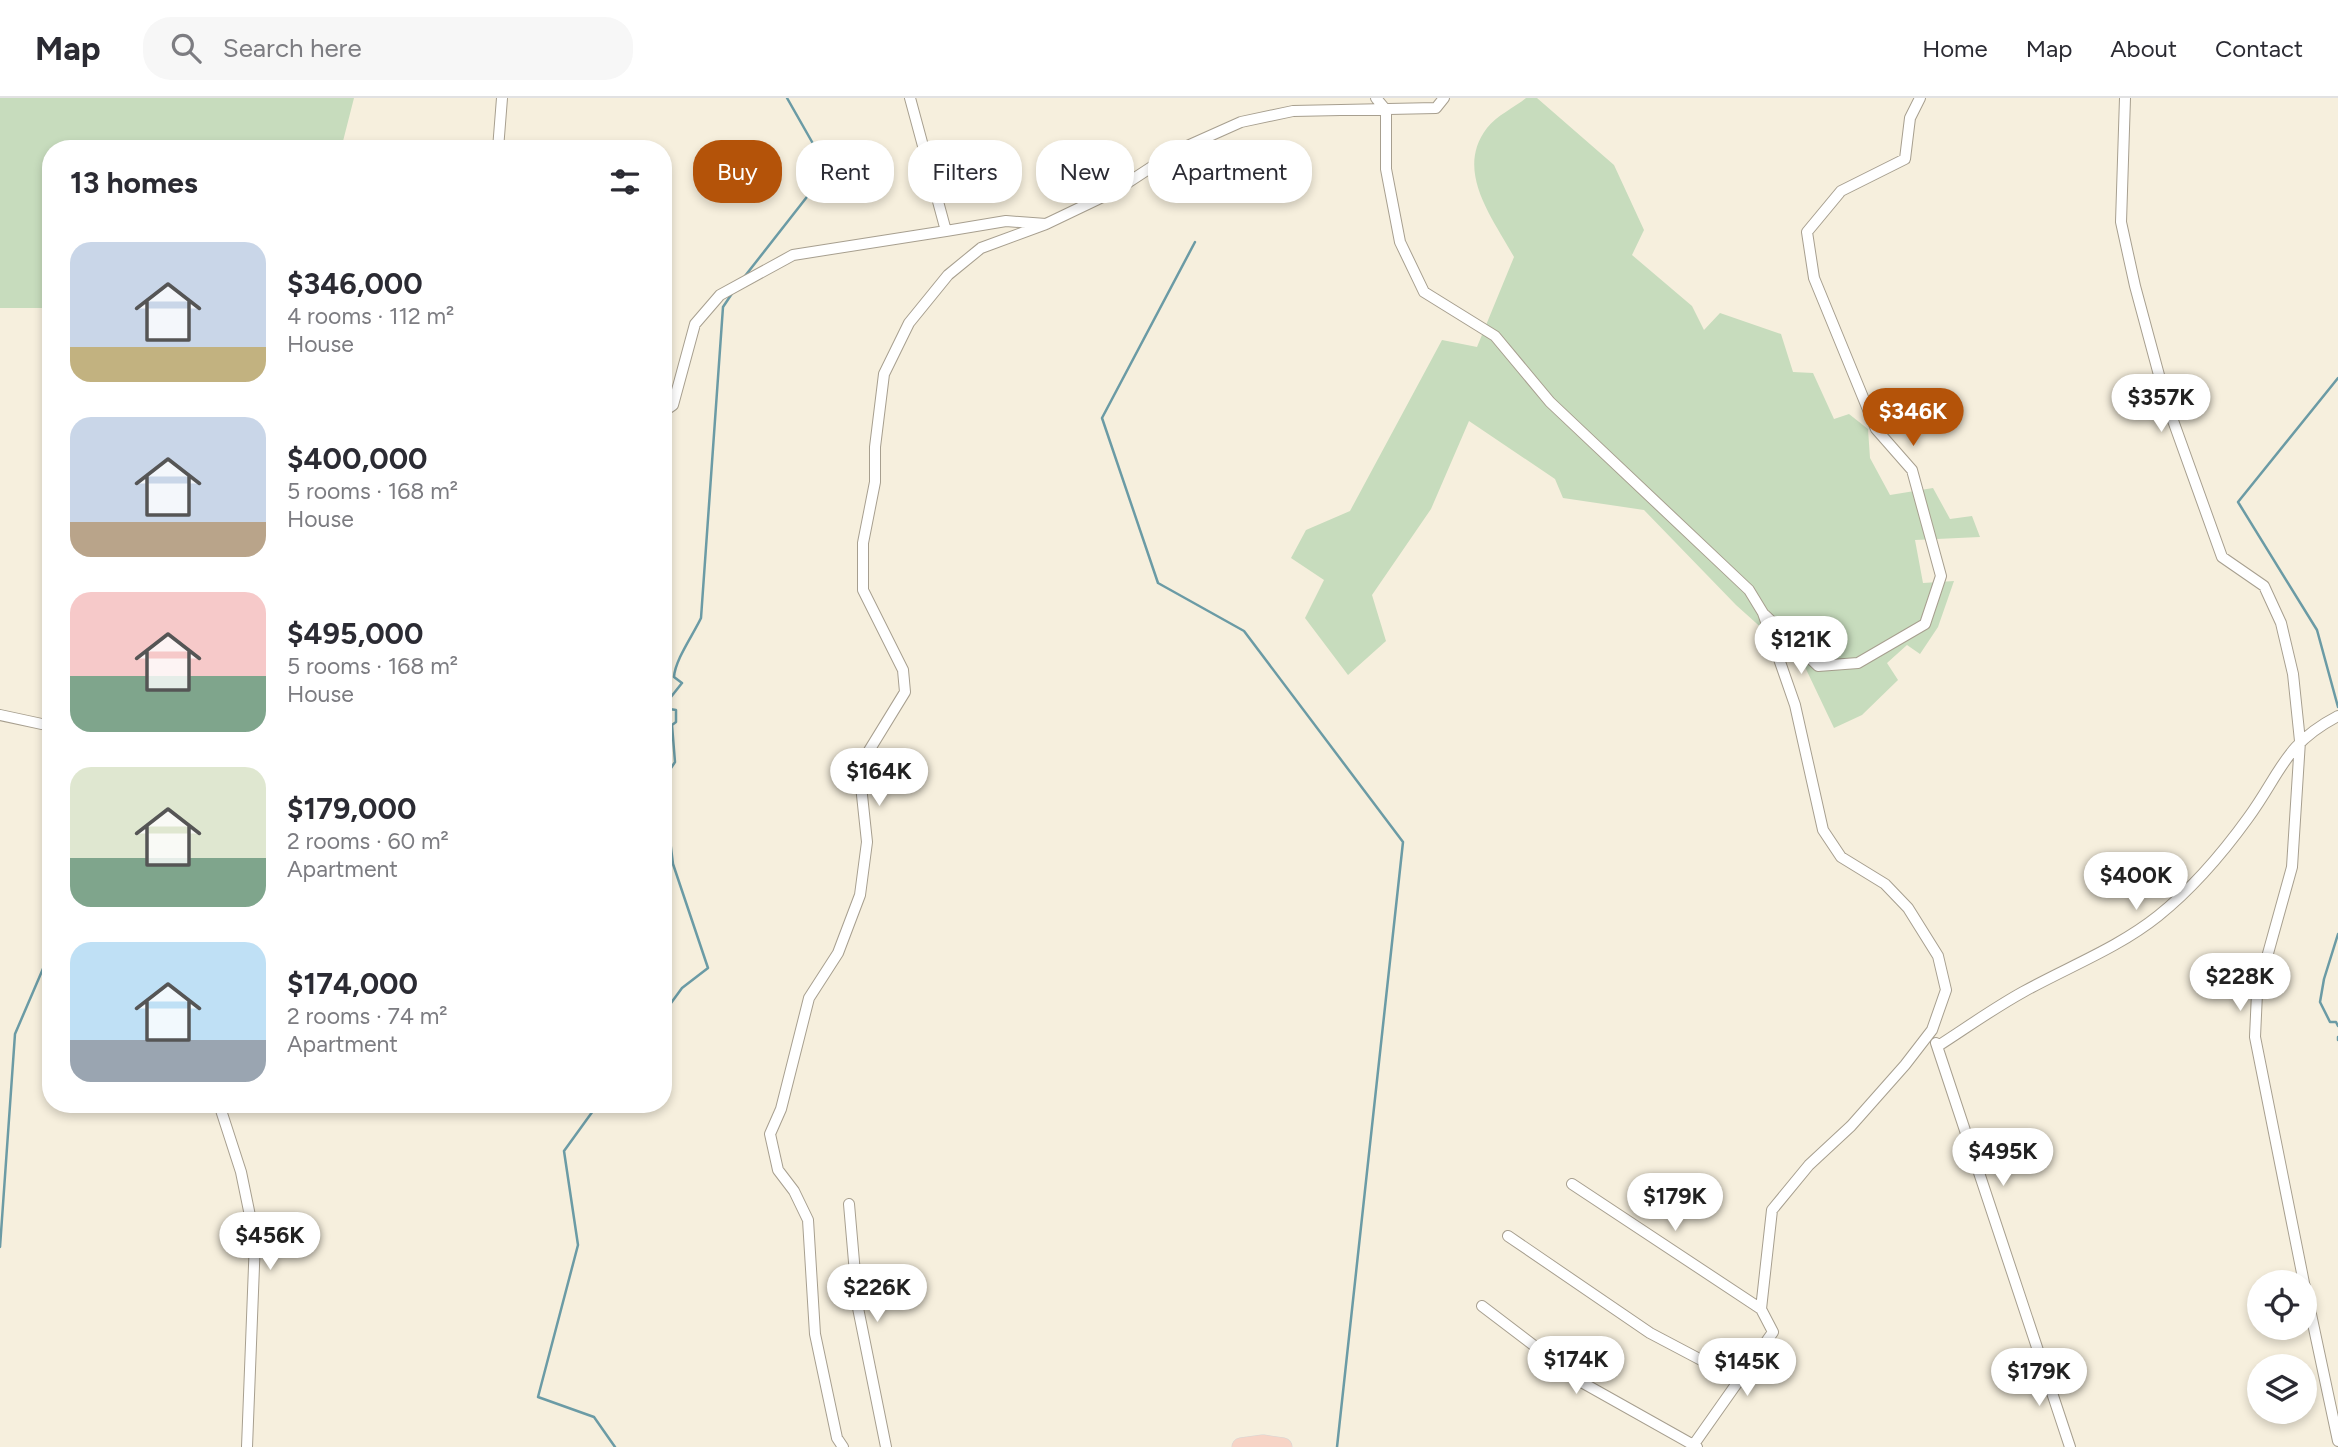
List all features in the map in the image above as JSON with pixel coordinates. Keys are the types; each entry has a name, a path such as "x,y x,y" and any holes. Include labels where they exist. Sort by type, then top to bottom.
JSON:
{"main road":[{"path":"1241,1447 1263,1444 1283,1447"}],"street":[{"path":"499,140 502,98"},
{"path":"910,98 946,231"},
{"path":"1376,98 1386,110 1386,169 1400,242 1423,292 1495,335 1550,402 1726,565 1749,590 1763,613 1795,705 1823,830 1841,857 1885,884 1908,908 1938,956 1946,990 1932,1030 1851,1126 1809,1165 1772,1210 1761,1309"},
{"path":"844,1447 838,1438 815,1334 808,1220 794,1191 778,1170 770,1134 781,1109 809,998 838,953 860,895 867,842 859,767 905,692 903,670 863,590 863,543 875,482 875,447 884,374 909,323 948,275 981,248 1046,224 1115,191 1176,151 1241,122 1293,111 1436,108 1444,98"},
{"path":"1763,613 1818,666 1858,663 1925,624 1941,576 1912,470 1876,429 1814,278 1807,232 1841,191 1905,159 1910,118 1920,98"},
{"path":"2125,98 2121,222 2166,401 2222,556 2264,586 2281,623 2293,674 2300,741 2292,867 2257,993 2255,1017 2261,1068 2301,1270"},
{"path":"672,406 695,324 720,295 793,255 1006,221 1046,224"},
{"path":"0,715 42,724"},
{"path":"1938,1046 2022,992 2081,963 2157,917 2207,870 2249,816 2285,756 2300,741 2337,717"},
{"path":"1932,1030 2070,1447"},
{"path":"222,1113 241,1172 255,1240 247,1447"},
{"path":"1482,1306 1583,1382 1694,1446 1773,1332 1761,1309 1572,1184"},
{"path":"849,1204 858,1308 886,1447"},
{"path":"1508,1236 1650,1333 1741,1381"},
{"path":"2316,1340 2338,1441"}],"green space":[{"path":"0,98 354,98 343,140 42,140 42,308 0,308"},
{"path":"1526,98 1537,98 1614,165 1644,230 1632,255 1692,306 1704,330 1720,313 1781,334 1793,372 1813,373 1834,419 1849,414 1868,429 1870,458 1890,495 1933,488 1950,519 1972,516 1980,537 1915,540 1923,583 1954,581 1938,627 1920,654 1907,645 1887,663 1898,680 1862,715 1834,728 1805,667 1736,605 1644,510 1563,498 1555,479 1469,421 1431,509 1372,595 1386,641 1348,675 1305,618 1324,580 1291,558 1306,530 1350,511 1442,340 1477,347 1514,257 1480,194 1474,161 1478,144 1487,128"}],"waterway":[{"path":"745,276 828,170 787,98"},
{"path":"1195,242 1102,418 1158,583 1244,631 1403,842 1337,1447"},
{"path":"672,696 682,683 674,677 675,670 701,618 723,307 733,292"},
{"path":"2338,378 2238,502 2317,630 2338,707"},
{"path":"672,709 676,710 676,722 672,725"},
{"path":"672,725 675,762 672,766"},
{"path":"672,856 708,968 682,988 672,1002"},
{"path":"2338,934 2320,1002 2330,1022 2336,1022 2338,1026"},
{"path":"0,1247 15,1034 42,971"},
{"path":"591,1113 564,1151 578,1245 538,1397 594,1417 615,1447"}]}
